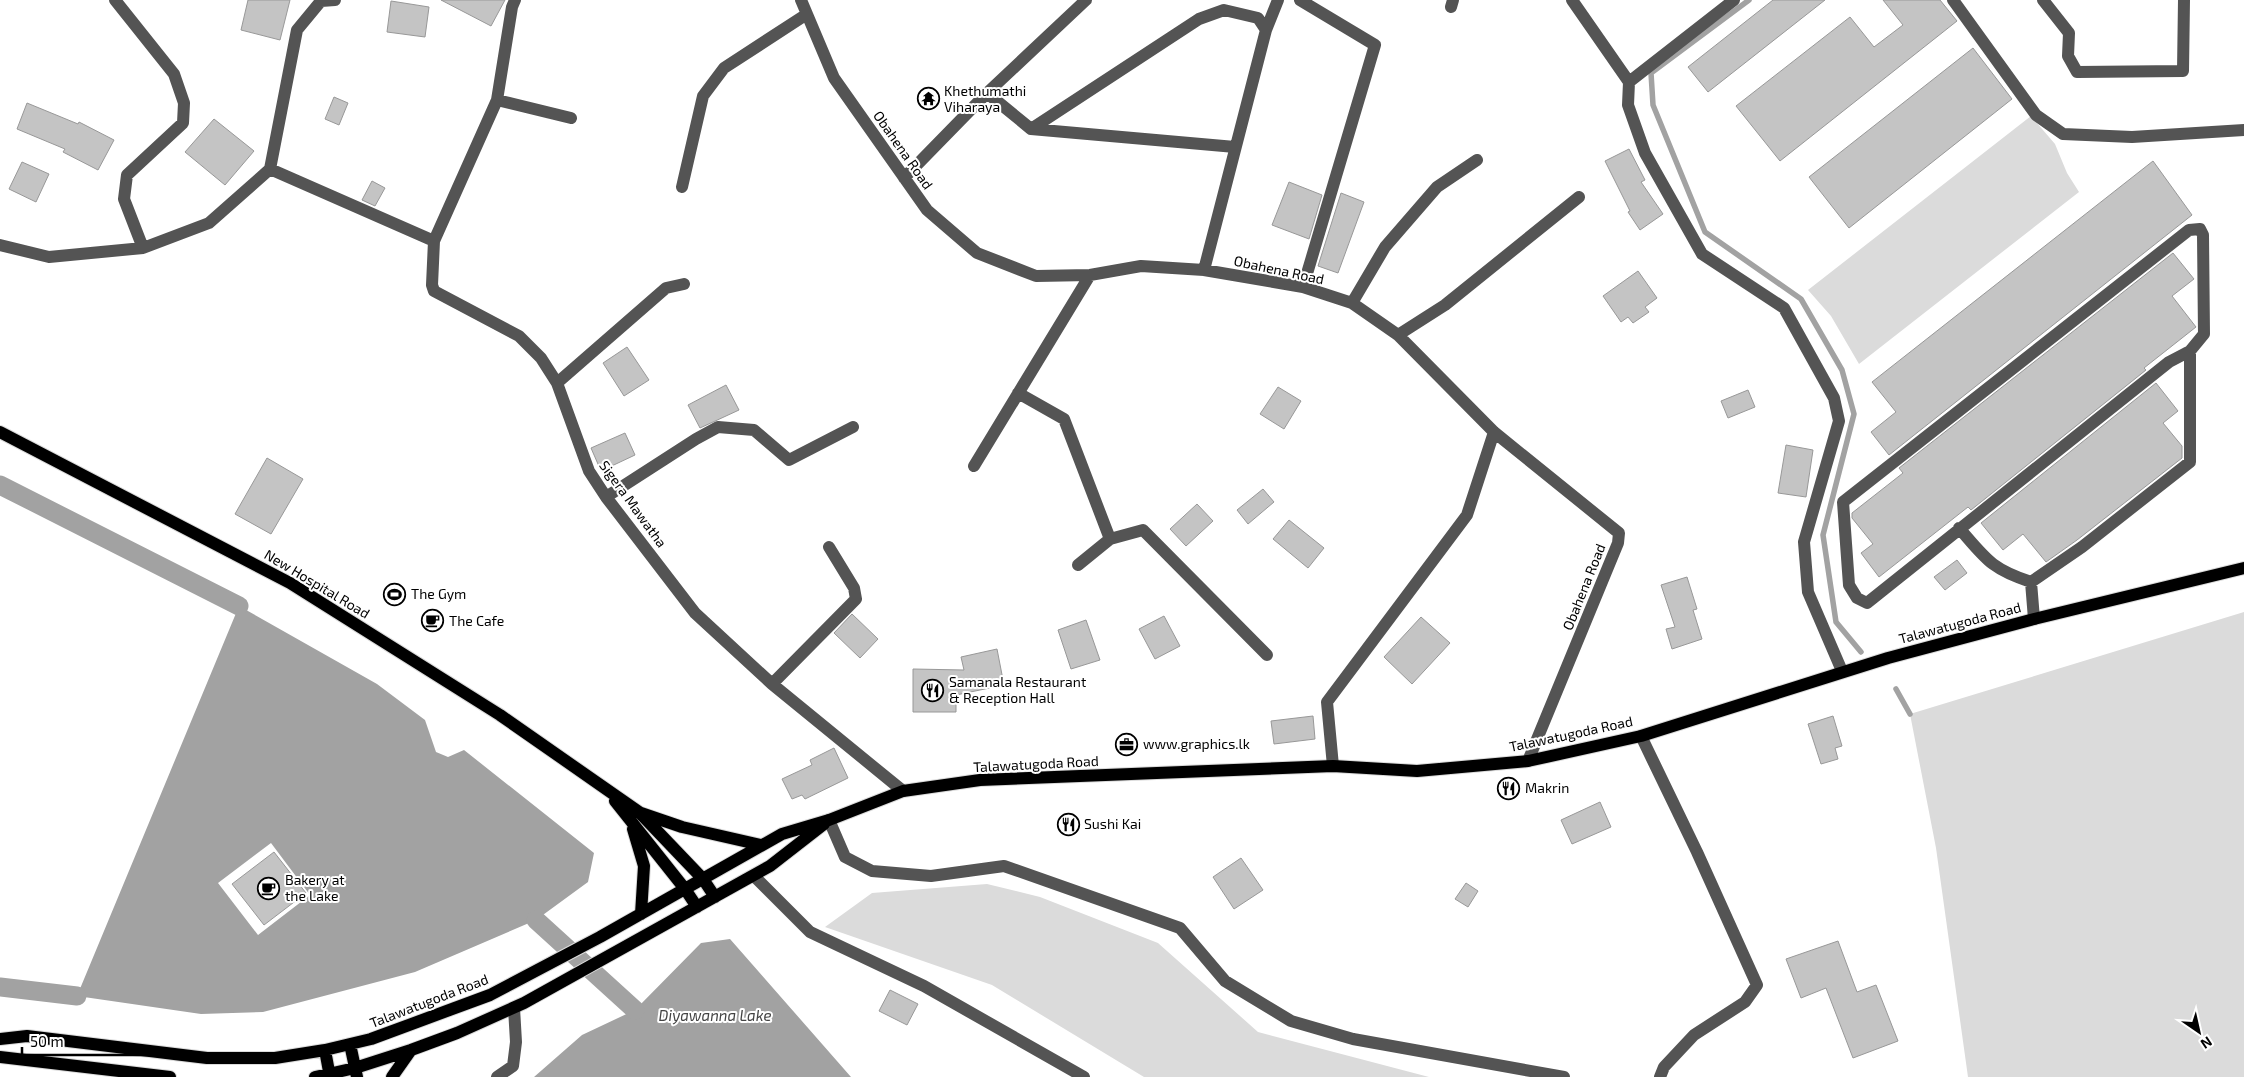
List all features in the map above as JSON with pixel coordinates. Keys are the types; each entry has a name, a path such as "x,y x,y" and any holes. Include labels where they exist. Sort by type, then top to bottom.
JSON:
{"main road":[{"name":"New Hospital Road","path":"0,432 290,582 500,715 604,787 703,879 715,897"},
{"name":"Talawatugoda Road","path":"0,1039 27,1036 207,1058 276,1058 325,1050 413,1024 514,984 782,834 829,820 903,791 980,780 1333,766 1417,771 1528,761 1641,736 1842,671 2034,619 2244,568"},
{"name":"New Hospital Road","path":"634,815 697,907"},
{"path":"641,914 644,866 634,815 761,845"},
{"name":"Talawatugoda Road","path":"315,1077 356,1073 519,1006 754,876 798,846 829,820"},
{"path":"350,1044 356,1073"},
{"path":"325,1050 330,1075"},
{"path":"392,1077 411,1050"},
{"path":"0,1057 170,1077"}],"street":[{"path":"115,0 174,74 184,103 183,123 127,175 124,199 144,248"},
{"path":"0,245 49,257 144,248 209,223 270,170 298,30 321,1 335,0"},
{"name":"Sigera Mawatha","path":"515,0 512,7 496,100 434,241 432,284 434,291 519,336 541,358 557,383 589,471 606,497 695,613 772,684 903,791"},
{"name":"Obahena Road","path":"801,0 834,78 926,210 977,253 1036,276 1090,275 1141,266 1204,270 1303,287 1352,303 1398,335 1494,432 1619,533 1618,543 1528,761"},
{"path":"904,178 987,93 1086,0"},
{"path":"1204,270 1266,30 1278,0"},
{"path":"1300,0 1375,45 1303,287"},
{"path":"1572,0 1629,82 1628,106 1645,153 1702,254 1784,308 1834,398 1839,421 1804,542 1808,592 1842,671"},
{"path":"1629,82 1734,0"},
{"path":"1953,0 2036,115 2063,134 2132,137 2244,130"},
{"path":"2043,0 2069,33 2068,56 2077,72 2183,71 2184,0"},
{"path":"1031,129 1199,19 1224,10 1258,18 1266,30"},
{"path":"682,187 703,96 724,68 807,14"},
{"path":"987,93 1031,129 1236,147"},
{"path":"496,100 571,118"},
{"path":"1352,303 1385,247 1437,187 1477,160"},
{"path":"270,170 434,241"},
{"path":"1398,335 1445,305 1579,197"},
{"path":"2200,229 2203,235 2204,334 2190,351 2169,362 1867,603 1857,598 1849,585 1843,502 2189,230 2200,229"},
{"path":"974,466 1090,275"},
{"path":"557,383 666,288 684,284"},
{"path":"2031,582 2082,547 2190,462 2190,351"},
{"path":"1018,393 1064,419 1110,539"},
{"path":"606,497 718,427 754,430 789,460 853,427"},
{"path":"1333,766 1327,702 1467,515 1494,432"},
{"path":"1959,528 1989,563 2007,574 2031,582"},
{"path":"1078,565 1110,539 1143,530 1268,655"},
{"path":"772,684 856,599 854,588 829,548"},
{"path":"2031,582 2034,619"},
{"path":"1641,736 1697,852 1757,985 1746,1002 1694,1035 1664,1068 1660,1077"},
{"path":"829,820 845,857 872,871 931,876 1004,866 1180,928 1225,981 1291,1021 1353,1039 1564,1077"},
{"path":"754,876 810,932 924,986 1084,1077"},
{"path":"497,1077 513,1066 519,1006"}],"shaded area":[{"path":"2031,116 2055,144 2067,173 2079,192 1859,364 1831,316 1808,290"},
{"path":"2244,612 2244,1077 1968,1077 1936,848 1910,714"},
{"path":"987,884 1040,897 1158,943 1258,1032 1429,1077 1144,1077 992,985 825,927 872,893"}],"water":[{"path":"239,606 377,684 425,720 436,752 448,757 464,750 594,853 588,882 536,920 415,972 263,1012 201,1014 77,996","holes":["271,843 310,895 258,935 218,883"]},
{"name":"Diyawanna Lake","path":"730,939 851,1077 534,1077 582,1035 635,1010 701,943"}],"building":[{"path":"248,0 290,0 280,40 241,30"},
{"path":"441,0 505,0 491,26"},
{"path":"1773,0 1825,0 1708,92 1688,67"},
{"path":"1883,0 1940,0 1957,21 1780,161 1736,106 1850,17 1874,47 1903,25"},
{"path":"391,1 429,7 425,37 387,32"},
{"path":"1973,48 2012,99 1849,228 1809,177"},
{"path":"334,97 348,103 339,125 325,119"},
{"path":"27,103 78,124 79,122 114,140 98,170 63,152 65,149 17,129"},
{"path":"214,119 254,151 225,185 185,152"},
{"path":"1629,149 1645,180 1641,182 1663,214 1640,230 1628,212 1630,211 1605,161"},
{"path":"2153,161 2192,215 1889,455 1871,432 1896,412 1872,382"},
{"path":"22,162 49,174 36,202 9,189"},
{"path":"372,181 385,188 375,206 362,200"},
{"path":"1289,182 1322,195 1309,239 1272,225"},
{"path":"1341,193 1364,202 1338,273 1318,266"},
{"path":"2173,253 2194,279 2172,296 2196,327 2144,368 2146,370 1971,510 1968,507 1879,577 1861,553 1873,544 1852,518 1852,513 1903,473 1899,468"},
{"path":"1638,271 1657,298 1645,307 1649,312 1633,323 1628,317 1621,322 1603,296"},
{"path":"627,347 649,380 624,396 603,363"},
{"path":"2156,383 2178,411 2163,423 2182,446 2182,458 2046,562 2023,534 2003,550 1981,523"},
{"path":"726,385 739,410 700,428 688,405"},
{"path":"1278,387 1301,401 1284,429 1260,414"},
{"path":"1748,390 1755,407 1728,418 1721,401"},
{"path":"625,433 635,455 601,471 591,448"},
{"path":"1786,445 1813,450 1806,497 1778,493"},
{"path":"267,458 303,479 271,534 235,514"},
{"path":"1263,489 1274,502 1248,524 1237,510"},
{"path":"1197,504 1213,521 1186,546 1170,529"},
{"path":"1289,520 1324,548 1308,568 1273,539"},
{"path":"1957,560 1967,573 1945,590 1934,577"},
{"path":"1687,577 1697,609 1693,610 1702,639 1672,649 1666,629 1675,627 1661,585"},
{"path":"852,614 878,639 860,658 834,633"},
{"path":"1164,616 1180,646 1155,659 1139,629"},
{"path":"1421,617 1450,643 1412,684 1384,657"},
{"path":"1086,620 1100,660 1071,669 1058,630"},
{"path":"997,649 1004,685 956,695 956,712 913,712 913,669 964,670 961,657"},
{"path":"1313,716 1315,739 1274,744 1271,721"},
{"path":"1833,716 1842,746 1835,748 1838,759 1821,764 1808,724"},
{"path":"834,748 848,778 805,799 802,795 792,799 782,779 812,765 810,760"},
{"path":"1600,802 1611,827 1572,844 1561,820"},
{"name":"Bakery at the Lake","path":"274,852 306,893 264,925 232,884"},
{"path":"1241,858 1263,890 1234,909 1213,877"},
{"path":"1466,883 1478,891 1468,907 1455,899"},
{"path":"1838,941 1857,992 1876,985 1898,1041 1853,1058 1826,988 1801,998 1786,959"},
{"path":"890,990 918,1004 907,1025 879,1011"}],"waterway":[{"path":"1749,0 1651,73 1653,105 1705,232 1801,299 1842,370 1854,414 1823,535 1836,622 1861,652"},
{"path":"0,485 239,606"},
{"path":"1896,689 1910,714"},
{"path":"536,920 635,1010"},
{"path":"0,987 77,996"}],"place":[{"name":"Khethumathi Viharaya","path":"928,99"},
{"name":"The Gym","path":"395,594"},
{"name":"The Cafe","path":"433,621"},
{"name":"Samanala Restaurant & Reception Hall","path":"933,690"},
{"name":"www.graphics.lk","path":"1127,744"},
{"name":"Makrin","path":"1509,788"},
{"name":"Sushi Kai","path":"1068,824"},
{"name":"Bakery at the Lake","path":"269,888"}]}
